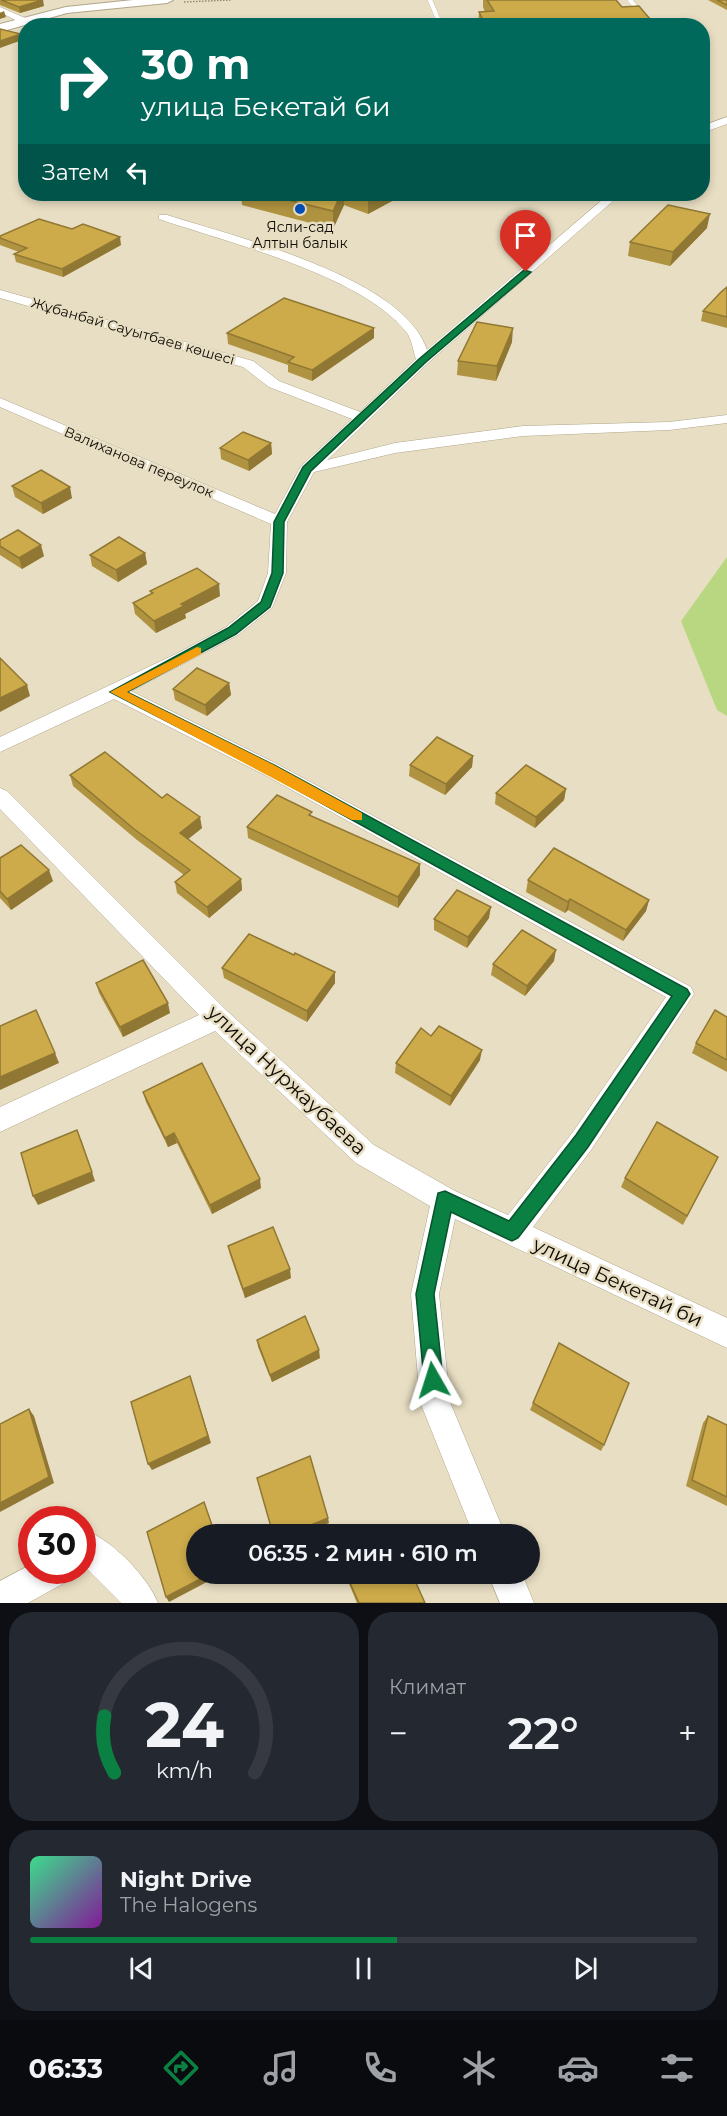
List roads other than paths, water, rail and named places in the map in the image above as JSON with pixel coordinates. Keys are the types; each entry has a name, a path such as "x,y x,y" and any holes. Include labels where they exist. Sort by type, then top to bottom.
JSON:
{"street":[{"path":"36,18 88,7 167,0"},
{"path":"0,9 18,19"},
{"path":"0,28 18,22"},
{"path":"710,127 727,120"},
{"path":"0,745 117,692 232,631 266,604 277,573 279,522 307,470 423,360 607,201"},
{"path":"163,217 323,271 360,289 391,309 415,334 423,360"},
{"name":"Жұбанбай Сауытбаев көшесі","path":"0,294 248,364 274,384 362,418"},
{"name":"Валиханова переулок","path":"0,402 279,522"},
{"path":"307,470 395,448 523,431 669,426 727,420"},
{"path":"117,692 270,769 682,994 582,1141 512,1232"},
{"name":"улица Нуржаубаева","path":"0,796 218,1018 365,1154 445,1200"},
{"path":"0,1120 218,1018"},
{"path":"445,1200 425,1294 435,1402 485,1524"},
{"name":"улица Бекетай би","path":"445,1200 727,1333"},
{"path":"96,1555 138,1596 141,1603"},
{"path":"0,1600 29,1584"},
{"path":"509,1584 517,1603"}],"lane":[{"path":"430,0 438,18"},
{"path":"630,0 645,18"}],"place":[{"name":"Ясли-сад Алтын балык","path":"300,209"}]}
